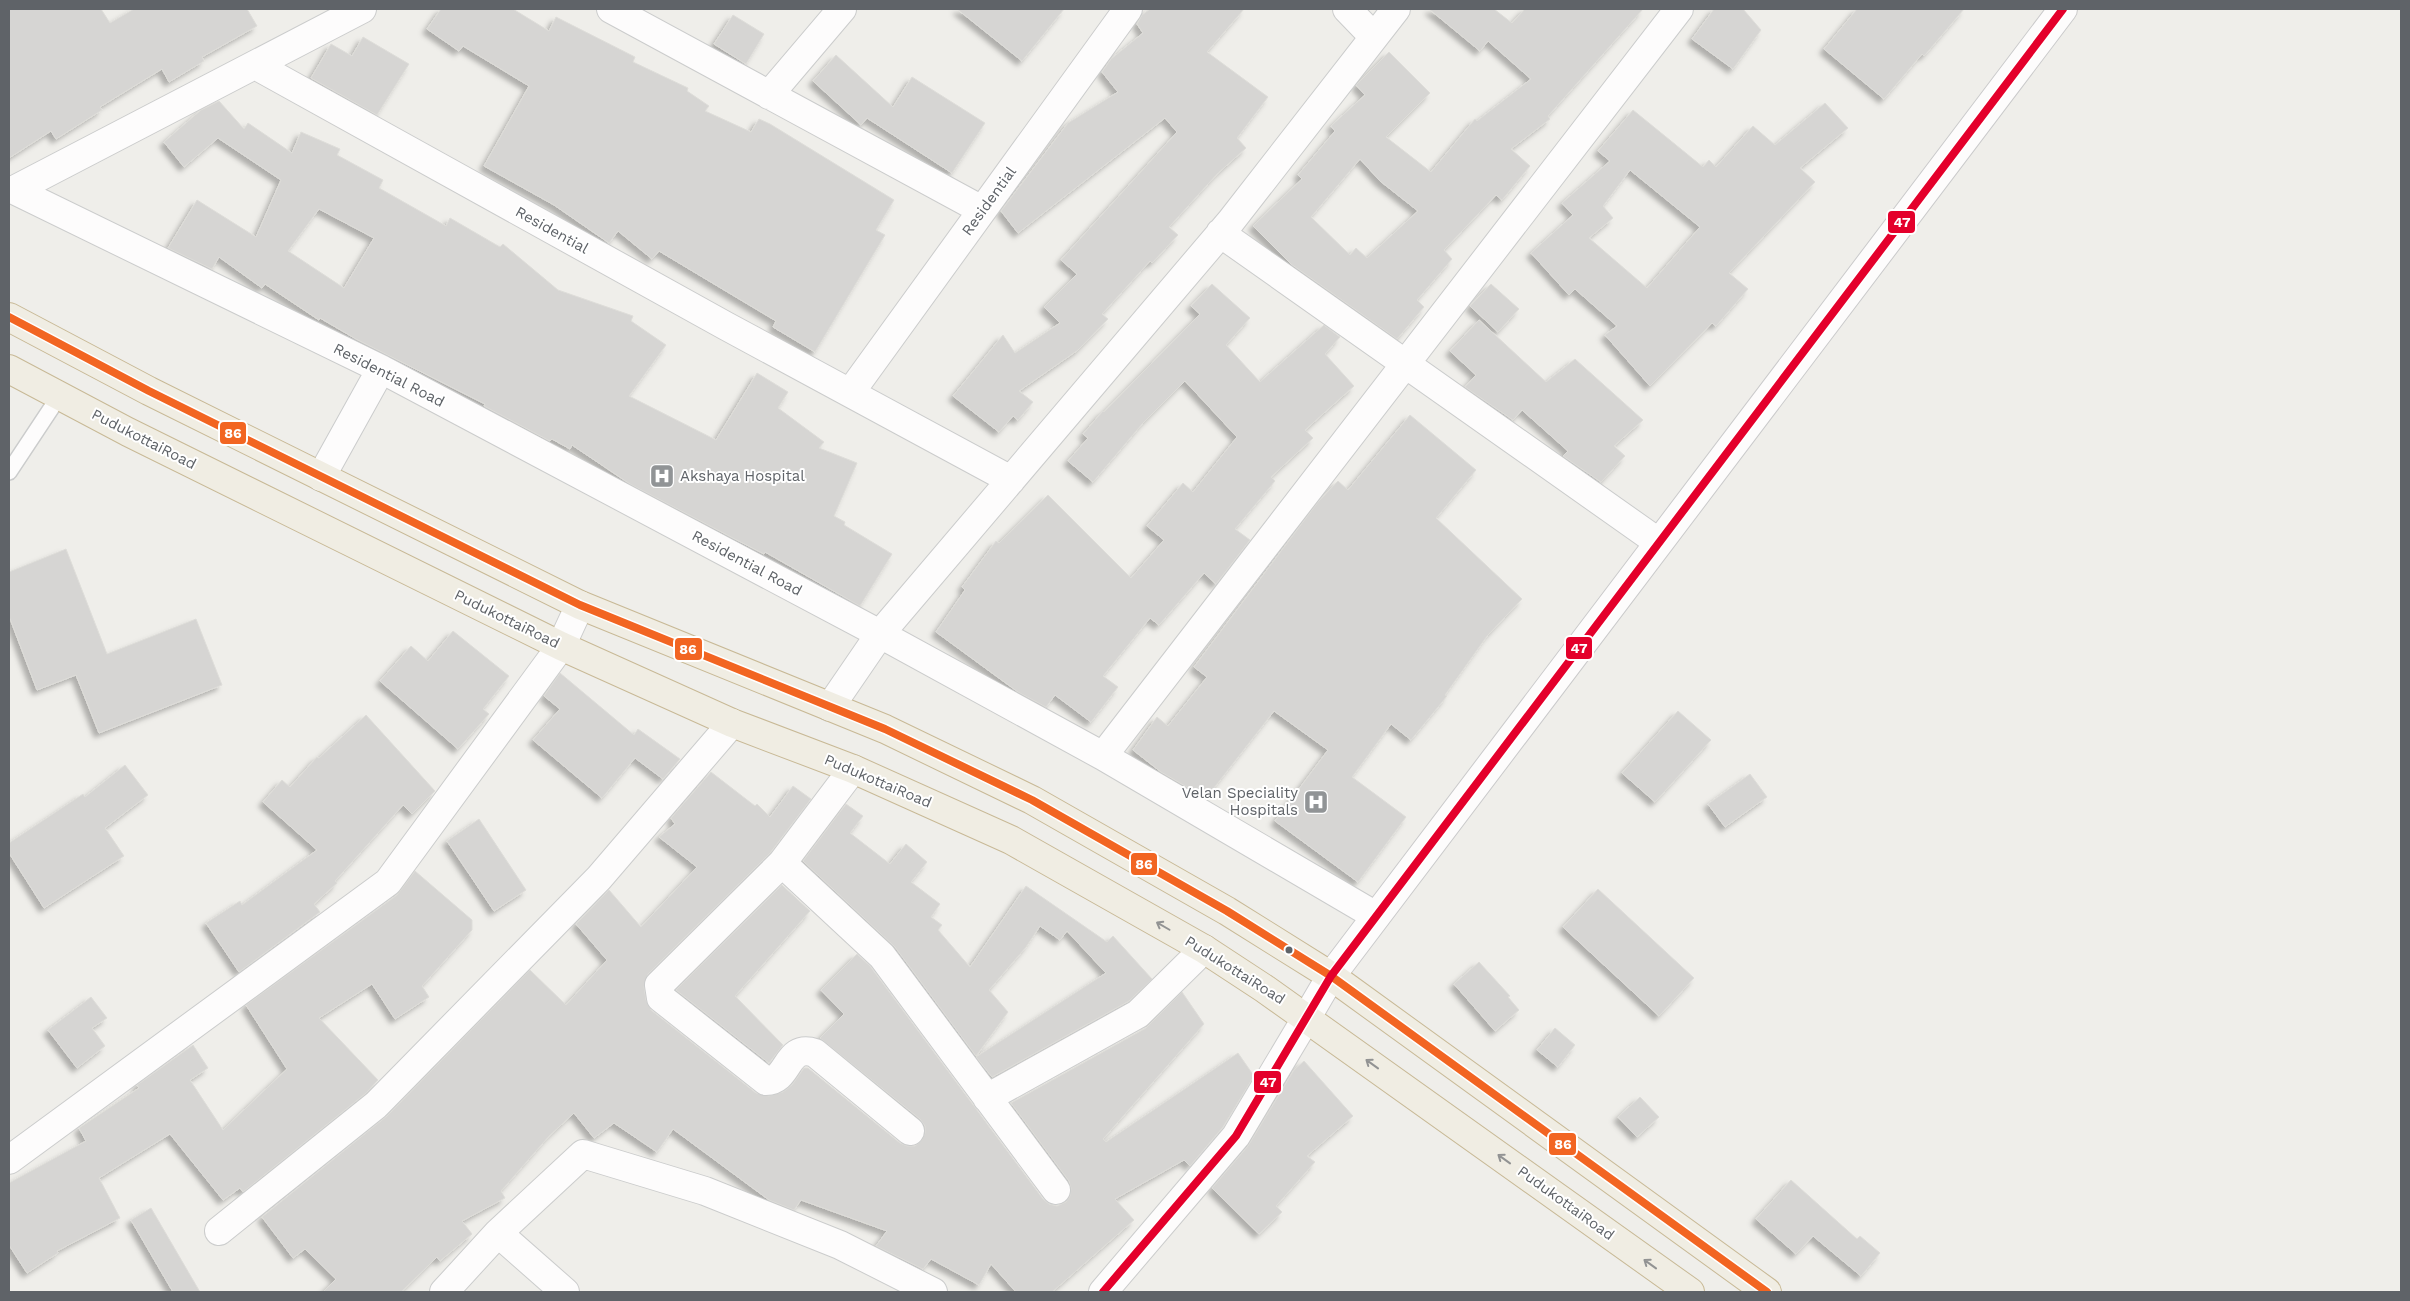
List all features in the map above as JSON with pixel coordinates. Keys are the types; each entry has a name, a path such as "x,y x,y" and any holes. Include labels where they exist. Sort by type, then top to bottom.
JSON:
{"highway":[{"path":"9,317 149,391 580,605 885,729 1032,800 1227,911 1331,976 1768,1292"},
{"name":"PudukottaiRoad","path":"9,369 128,432 562,646 732,722 853,769 1011,840 1204,949 1307,1017 1690,1292"}],"street":[{"name":"Residential Road","path":"10,190 362,9"},
{"path":"611,9 982,210"},
{"path":"769,95 842,9"},
{"name":"Residential","path":"850,393 1128,9"},
{"path":"1347,9 1374,37"},
{"path":"830,707 880,634 1220,234 1396,9"},
{"path":"1103,756 1561,160 1680,9"},
{"path":"1103,1292 1236,1136 1331,976 2056,11"},
{"name":"Residential","path":"255,65 1011,480"},
{"name":"Residential Road","path":"10,190 381,369 880,634 1103,756 1376,916"},
{"path":"1220,234 1658,542"},
{"path":"321,477 381,369"},
{"path":"9,1160 388,882 562,646 580,605"},
{"path":"219,1231 376,1105 600,878 732,722"},
{"path":"853,769 782,863 659,985 661,998 766,1081 776,1079 799,1052 816,1053 910,1131"},
{"path":"782,863 882,956 1056,1190"},
{"path":"987,1098 1138,1014 1204,949"},
{"path":"444,1292 498,1234 583,1154 705,1191 840,1246 933,1292"},
{"path":"498,1234 565,1292"}],"lane":[{"path":"9,472 60,395"}],"building":[{"path":"9,9 101,9 110,23 134,9 247,9 257,26 202,57 204,61 169,82 162,69 100,107 102,110 56,139 51,131 9,158"},
{"path":"441,9 513,9 549,31 556,17 635,57 633,62 688,88 687,91 709,106 705,111 751,132 759,119 770,124 894,200 876,230 885,235 815,352 773,327 776,321 659,251 652,259 618,231 609,243 554,205 484,166 529,86 463,46 459,51 427,29"},
{"path":"957,9 1064,9 1022,61"},
{"path":"1150,9 1244,9 1207,52 1268,97 1237,138 1246,148 1217,174 1169,227 1178,235 1152,263 1150,261 1102,314 1108,319 1078,350 1019,391 1033,402 1018,420 1013,416 999,432 953,396 1003,335 1015,353 1060,323 1044,307 1077,274 1061,260 1177,132 1165,118 1018,233 1001,211 1068,123 1118,92 1102,72 1111,59 1143,33 1137,24 1142,15"},
{"path":"1429,9 1494,9 1512,23 1525,9 1643,9 1548,116 1550,119 1511,149 1530,166 1502,200 1496,195 1444,250 1452,259 1417,300 1424,307 1397,339 1291,264 1253,226 1302,179 1298,175 1335,131 1331,126 1365,95 1356,85 1389,52 1430,93 1386,137 1431,172 1475,119 1477,121 1531,79 1488,41 1480,51","holes":["1360,159 1380,181 1418,211 1367,258 1356,248 1350,255 1311,217"]},
{"path":"1714,9 1743,9 1761,30 1733,69 1692,39"},
{"path":"1857,9 1964,9 1884,99 1824,49"},
{"path":"733,15 764,34 746,64 714,44"},
{"path":"363,37 409,64 377,115 311,78 331,44 352,56"},
{"path":"836,55 893,107 912,77 985,123 952,173 867,118 861,125 813,81"},
{"path":"219,101 244,129 248,123 292,153 301,132 340,149 337,155 383,180 379,188 446,226 450,218 500,247 503,244 558,290 633,316 631,321 666,345 629,396 716,440 757,373 788,392 778,408 824,442 819,448 857,463 834,516 845,522 844,525 892,554 860,606 765,552 764,554 630,484 572,445 570,449 552,439 550,441 484,406 485,404 356,339 320,318 319,320 265,284 262,288 219,257 212,269 168,248 197,200 256,237 281,180 218,138 184,167 164,142 201,110","holes":["319,209 374,238 344,288 288,251"]},
{"path":"1825,103 1848,128 1800,168 1815,182 1729,273 1748,289 1716,326 1712,323 1650,386 1605,335 1617,326 1575,289 1569,295 1531,253 1573,215 1562,203 1610,161 1598,151 1633,110 1703,167 1709,160 1716,167 1753,126 1775,145","holes":["1630,170 1700,227 1647,288 1589,238 1613,218 1603,206"]},
{"path":"1212,284 1250,318 1226,345 1260,382 1324,325 1340,337 1325,354 1354,386 1305,430 1313,438 1271,477 1275,481 1235,529 1250,540 1216,584 1204,573 1159,625 1150,618 1103,676 1118,687 1091,722 1055,695 1046,707 1018,692 936,632 965,590 962,587 996,541 999,543 1048,495 1131,578 1164,540 1147,526 1183,483 1193,492 1237,437 1185,381 1142,424 1093,482 1068,461 1088,438 1083,434 1103,411 1200,314 1191,306"},
{"path":"1491,284 1519,309 1498,332 1470,306"},
{"path":"1479,320 1546,382 1575,359 1643,420 1614,446 1625,456 1601,482 1563,456 1568,451 1522,410 1513,420 1465,387 1476,375 1450,351"},
{"path":"1410,415 1476,470 1436,518 1522,599 1487,636 1445,695 1447,696 1411,740 1391,724 1352,777 1406,817 1358,882 1275,821 1328,750 1274,711 1206,798 1161,772 1133,750 1157,717 1168,726 1207,677 1194,667 1318,502 1338,481 1348,490"},
{"path":"66,549 107,654 196,619 222,685 99,733 76,675 37,690 9,616 9,572"},
{"path":"453,631 509,676 483,709 489,714 458,749 380,681 411,646 428,661"},
{"path":"560,673 634,735 638,729 680,759 663,779 635,758 602,798 533,740 560,709 544,696"},
{"path":"1678,711 1711,740 1655,802 1622,773"},
{"path":"366,715 435,791 412,814 403,805 335,881 337,883 314,904 320,912 239,972 206,923 240,901 242,905 317,850 263,802 282,780 290,787 317,757 319,758"},
{"path":"125,765 148,795 105,828 124,856 44,908 9,853 9,843 83,794 85,797"},
{"path":"711,772 755,806 757,804 770,817 793,786 811,799 770,853 648,974 644,987 646,1000 651,1010 756,1093 769,1096 783,1092 792,1085 804,1068 808,1068 900,1143 907,1146 915,1146 922,1140 925,1126 920,1119 820,1038 844,1014 821,990 857,954 870,966 1043,1199 1049,1204 1057,1206 1066,1202 1070,1196 1071,1188 1069,1181 1011,1103 1146,1028 1182,992 1204,1024 1103,1139 1106,1142 1238,1053 1254,1076 1223,1127 1190,1166 1184,1160 1115,1199 1134,1220 1052,1292 1016,1292 991,1264 979,1285 931,1259 923,1269 876,1246 887,1231 801,1200 794,1210 769,1200 673,1129 657,1152 614,1123 594,1138 574,1113 549,1136 501,1191 505,1198 462,1221 472,1234 440,1261 437,1257 401,1292 323,1292 336,1279 305,1249 293,1258 262,1217 387,1116 530,970 566,1005 607,960 576,924 609,890 641,927 697,867 659,837 675,824 671,818"},
{"path":"1750,774 1767,797 1725,827 1708,804"},
{"path":"846,804 863,816 850,833 890,864 906,844 927,862 911,882 940,904 931,917 942,925 938,930 970,967 1026,886 1107,942 1113,936 1152,979 1129,1001 992,1077 976,1057 1106,973 1067,931 1060,940 1040,926 1026,947 989,990 1008,1012 976,1056 895,947 803,861"},
{"path":"479,819 526,890 494,911 447,841"},
{"path":"415,871 472,920 472,930 422,986 429,997 395,1019 372,984 319,1018 378,1080 366,1093 243,1192 240,1188 223,1200 170,1134 99,1178 120,1218 57,1251 58,1253 27,1273 9,1245 9,1183 86,1141 79,1128 139,1088 137,1085 193,1045 208,1068 190,1080 223,1130 287,1069 246,1005 397,895"},
{"path":"782,885 810,911 735,996 783,1045 769,1063 676,990"},
{"path":"1598,889 1694,978 1659,1016 1563,927"},
{"path":"1479,962 1510,996 1508,997 1519,1010 1495,1031 1454,984"},
{"path":"91,997 107,1018 92,1028 105,1046 77,1068 48,1030"},
{"path":"1555,1028 1575,1045 1558,1067 1537,1050"},
{"path":"1304,1061 1353,1116 1307,1156 1315,1162 1276,1206 1282,1212 1259,1234 1212,1188 1248,1146 1294,1070"},
{"path":"1640,1097 1659,1117 1637,1137 1618,1117"},
{"path":"1791,1180 1857,1239 1860,1236 1880,1253 1861,1276 1813,1236 1796,1254 1756,1219"},
{"path":"151,1208 200,1292 173,1292 131,1220"}],"transit line":[{"name":"47","path":"1103,1292 1236,1136 1331,976 2063,9"},
{"name":"86","path":"9,317 149,391 580,605 885,729 1032,800 1227,911 1331,976 1767,1292"}],"place":[{"name":"Akshaya Hospital","path":"662,476"},
{"name":"Velan Speciality Hospitals","path":"1316,802"}]}
